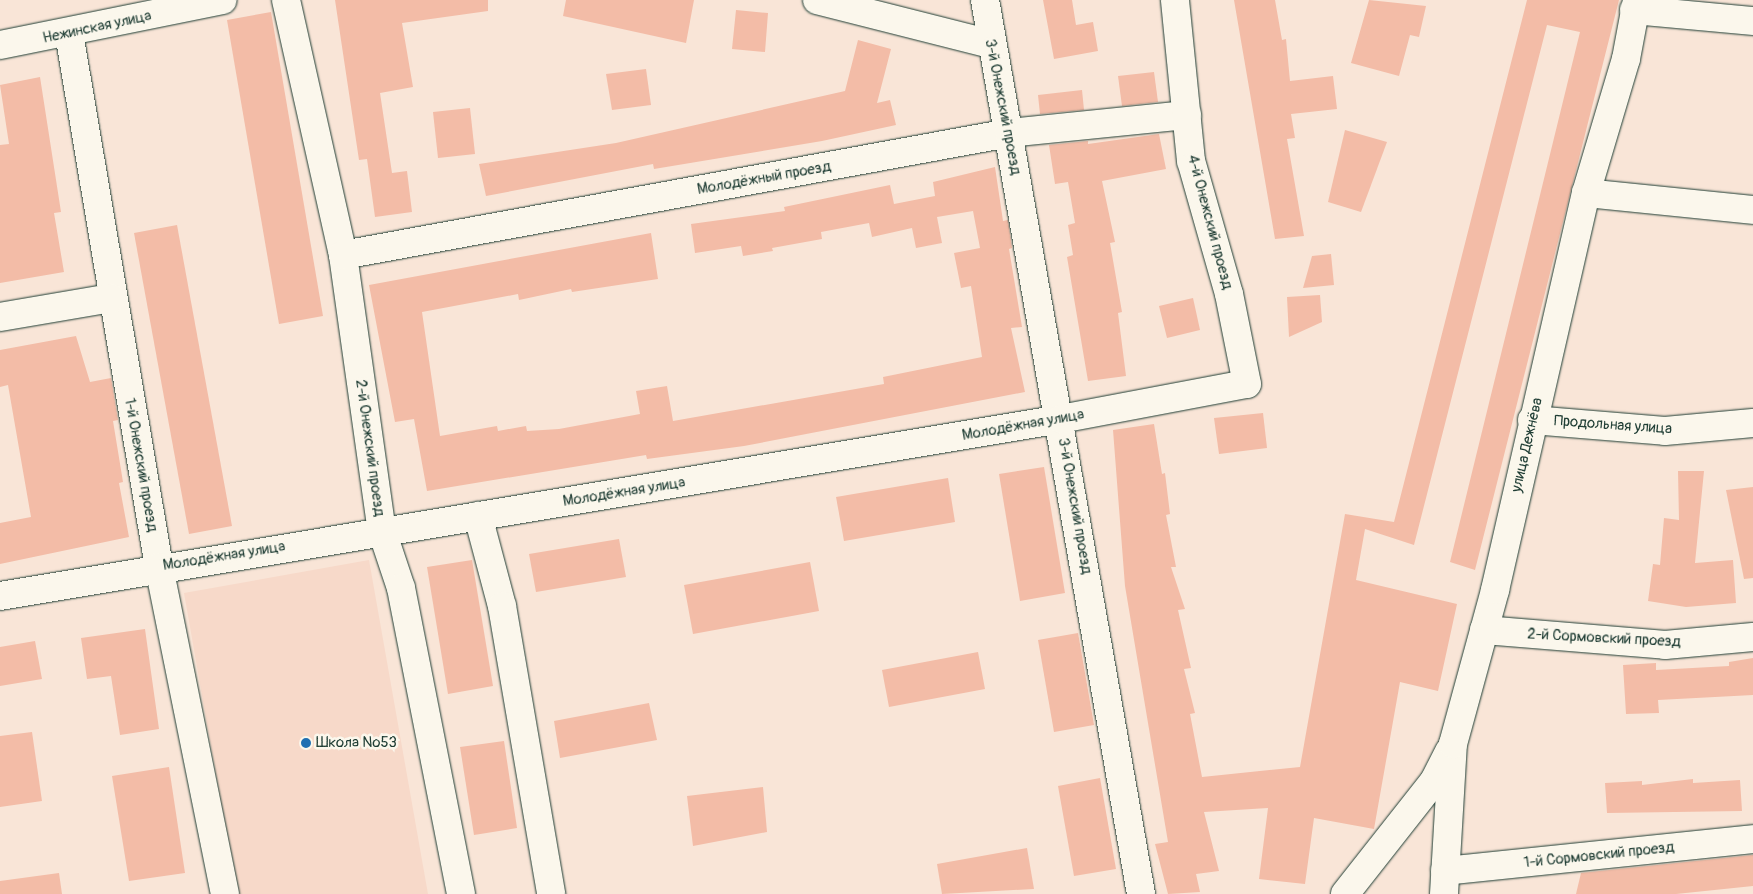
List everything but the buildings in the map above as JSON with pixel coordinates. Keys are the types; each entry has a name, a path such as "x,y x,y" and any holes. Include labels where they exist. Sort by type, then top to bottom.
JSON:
{"street":[{"name":"Нежинская улица","path":"0,45 69,34 223,0"},
{"name":"2-й Онежский проезд","path":"286,0 343,255 382,531 401,588 461,894"},
{"path":"817,0 991,44"},
{"name":"3-й Онежский проезд","path":"985,0 991,44 1061,419 1141,894"},
{"name":"4-й Онежский проезд","path":"1176,0 1192,161 1229,294 1246,384"},
{"path":"1636,5 1753,20"},
{"name":"улица Дежнёва","path":"1444,882 1453,744 1484,630 1586,193 1626,59 1636,5"},
{"name":"1-й Онежский проезд","path":"69,34 111,298 160,566 225,894"},
{"name":"Молодёжный проезд","path":"343,255 1009,133 1187,115"},
{"path":"1586,193 1753,210"},
{"path":"0,317 111,298"},
{"name":"Молодёжная улица","path":"0,596 160,566 478,516 1061,419 1246,384"},
{"name":"Продольная улица","path":"1532,420 1665,431 1753,424"},
{"path":"478,516 502,606 551,894"},
{"name":"2-й Сормовский проезд","path":"1484,630 1666,644 1753,637"},
{"path":"1345,894 1434,781 1453,744"},
{"name":"1-й Сормовский проезд","path":"1444,882 1753,839"}],"shaded area":[{"name":"Школа №53","path":"369,560 428,894 237,894 184,593"}],"place":[{"name":"Школа №53","path":"306,743"}]}
